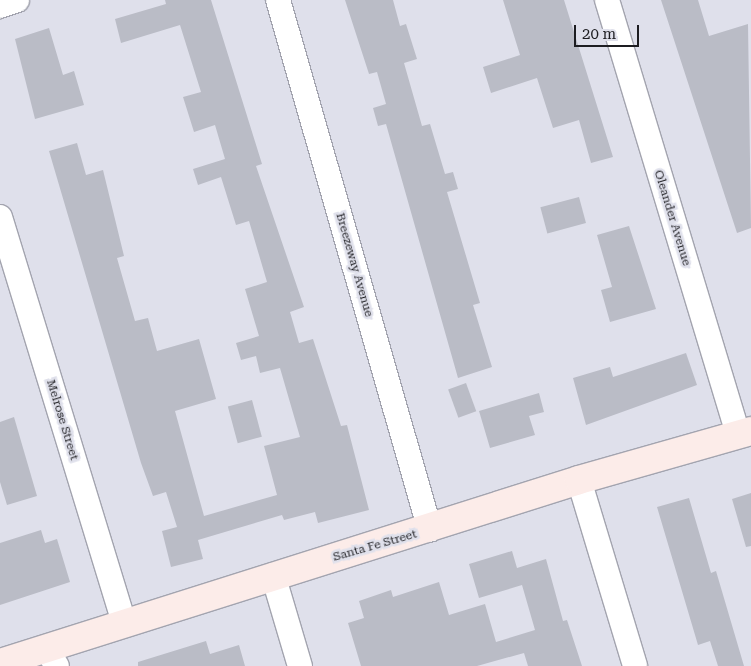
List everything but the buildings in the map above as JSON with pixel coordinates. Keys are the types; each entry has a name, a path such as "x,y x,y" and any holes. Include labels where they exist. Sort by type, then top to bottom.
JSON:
{"main road":[{"name":"Santa Fe Street","path":"0,663 51,657 124,623 273,575 430,530 579,480 744,433"}],"street":[{"path":"0,6 17,0"},
{"name":"Breezeway Avenue","path":"278,0 430,530"},
{"name":"Oleander Avenue","path":"607,0 744,433"},
{"name":"Melrose Street","path":"0,217 124,623"},
{"path":"579,480 635,666"},
{"path":"273,575 300,666"}]}
